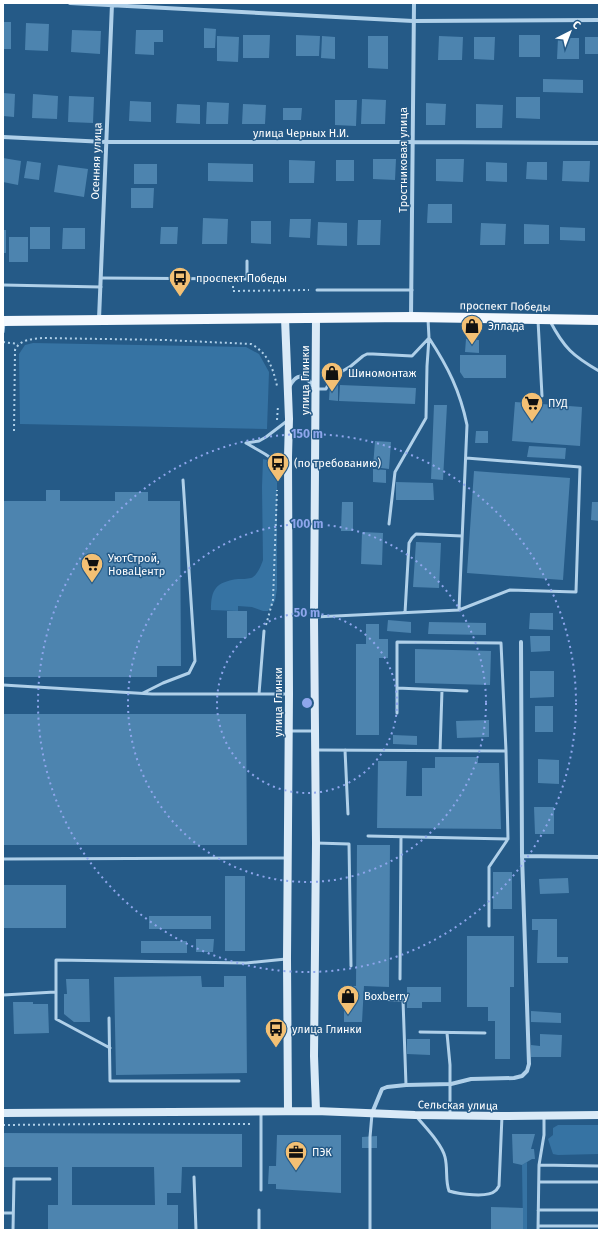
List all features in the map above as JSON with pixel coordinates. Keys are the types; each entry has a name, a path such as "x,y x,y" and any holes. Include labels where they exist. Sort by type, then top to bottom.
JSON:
{"main road":[{"name":"проспект Победы","path":"3,321 411,317 599,320"},
{"name":"улица Глинки","path":"285,318 289,419 287,959 288,1111"},
{"name":"улица Глинки","path":"316,318 314,617 316,843 314,1056 316,1111"},
{"path":"3,1113 316,1111"},
{"name":"Сельская улица","path":"316,1111 450,1116 599,1115"}],"street":[{"path":"70,3 112,4 413,21 599,20"},
{"name":"Тростниковая улица","path":"411,317 414,3"},
{"name":"Осенняя улица","path":"99,320 112,4"},
{"name":"улица Черных Н.И.","path":"3,137 106,142 599,143"},
{"path":"288,389 293,380 297,377 303,376 308,379 316,389"},
{"path":"372,1113 382,1089 387,1087 451,1084 471,1080 514,1078 522,1076 527,1071 529,1064 522,856 521,642"},
{"path":"522,856 599,857"}],"lane":[{"path":"101,278 247,279 247,261"},
{"path":"3,285 100,287"},
{"path":"317,290 412,290"},
{"path":"389,524 395,472 426,418 427,366 430,338 428,317"},
{"path":"538,319 542,396"},
{"path":"549,319 559,338 567,349 582,362 599,371"},
{"path":"3,321 3,332"},
{"path":"316,389 326,389 331,378 351,366 363,356 373,354 412,356 430,338"},
{"path":"430,338 445,363 460,397 468,425 459,610"},
{"path":"288,476 286,468 246,443 259,441 289,419"},
{"path":"314,617 459,610 510,590 576,592 580,467 466,458"},
{"path":"141,694 163,683 189,673 195,661 183,480"},
{"path":"405,613 409,543 412,538 416,534 462,536"},
{"path":"259,694 264,631"},
{"path":"396,713 398,642 501,643 508,839 490,867 489,926"},
{"path":"3,685 141,694 289,694"},
{"path":"397,688 467,691"},
{"path":"440,750 442,690"},
{"path":"289,731 315,731"},
{"path":"315,750 506,751"},
{"path":"346,750 348,814"},
{"path":"368,836 508,839"},
{"path":"400,979 401,837"},
{"path":"316,843 349,844 351,966"},
{"path":"3,859 288,858"},
{"path":"110,1048 56,1019 56,960 246,963 287,959"},
{"path":"3,995 55,992"},
{"path":"371,998 403,1000 406,1085"},
{"path":"109,1018 110,1081 239,1081"},
{"path":"420,1032 485,1033"},
{"path":"447,1032 451,1084 450,1116"},
{"path":"260,1111 261,1190"},
{"path":"370,1230 370,1137 372,1113"},
{"path":"415,1115 437,1142 445,1155 447,1167 446,1184 449,1191 457,1194 488,1194 495,1192 499,1186 502,1116"},
{"path":"538,1230 539,1165 544,1135 544,1115"},
{"path":"539,1165 599,1166"},
{"path":"194,1177 196,1230"},
{"path":"13,1230 12,1213 14,1179 50,1179"},
{"path":"539,1182 599,1182"},
{"path":"259,1210 259,1230"},
{"path":"538,1210 599,1210"},
{"path":"3,1213 12,1213"},
{"path":"538,1226 599,1226"}],"path":[{"path":"233,291 317,290"},
{"path":"14,431 15,350 18,344 25,340 44,338 166,340 250,344 257,348 268,359 272,366 277,386"},
{"path":"3,342 18,344"},
{"path":"276,430 278,401"},
{"path":"264,631 273,600 277,485"},
{"path":"3,1125 253,1124"}],"shaded area":[{"path":"33,343 246,347 259,354 269,372 267,429 20,424 19,354 25,345"},
{"path":"263,459 277,467 277,589 275,601 268,611 263,611 252,607 238,606 238,611 211,610 212,597 216,588 224,582 253,577 263,560"},
{"path":"558,1125 599,1125 599,1154 553,1154 548,1139 553,1135 553,1128"},
{"path":"527,1162 527,1230 523,1230 522,1165"}],"building":[{"path":"3,22 11,22 11,49 3,49"},
{"path":"26,23 49,24 48,51 25,50"},
{"path":"204,28 216,29 215,48 204,48"},
{"path":"72,30 101,31 100,54 71,52"},
{"path":"136,30 163,30 163,42 154,42 154,55 135,54"},
{"path":"243,35 270,35 269,58 243,58"},
{"path":"296,35 320,36 319,56 296,56"},
{"path":"519,35 540,35 540,57 519,57"},
{"path":"217,36 239,37 238,62 217,61"},
{"path":"322,36 335,37 335,59 321,58"},
{"path":"368,36 388,36 388,69 368,68"},
{"path":"439,36 463,37 462,60 438,60"},
{"path":"474,37 495,37 494,60 474,59"},
{"path":"585,37 599,37 599,54 585,54"},
{"path":"558,38 579,38 579,59 557,59"},
{"path":"543,79 583,80 583,93 543,92"},
{"path":"3,93 15,94 14,117 3,116"},
{"path":"33,94 58,96 57,119 32,118"},
{"path":"69,96 94,97 93,123 68,122"},
{"path":"516,97 540,97 540,119 516,118"},
{"path":"362,99 386,100 385,124 361,124"},
{"path":"335,100 357,100 356,126 335,125"},
{"path":"130,101 151,102 151,122 129,121"},
{"path":"207,102 229,103 228,124 206,124"},
{"path":"426,103 446,104 445,125 426,125"},
{"path":"177,104 200,105 200,124 176,123"},
{"path":"243,104 266,105 265,124 242,124"},
{"path":"476,104 503,105 502,128 476,128"},
{"path":"283,108 302,108 301,120 283,120"},
{"path":"3,158 21,161 18,185 3,182"},
{"path":"373,159 396,159 395,180 373,179"},
{"path":"436,159 464,159 463,182 436,181"},
{"path":"289,160 315,161 314,183 289,183"},
{"path":"336,160 354,160 354,181 336,181"},
{"path":"27,161 41,163 39,180 24,178"},
{"path":"563,161 590,161 589,182 562,181"},
{"path":"486,162 507,163 507,182 486,181"},
{"path":"527,162 547,162 547,180 526,179"},
{"path":"208,163 253,164 253,182 208,181"},
{"path":"134,164 157,164 157,184 134,184"},
{"path":"58,165 88,169 84,197 54,192"},
{"path":"131,188 154,188 153,208 131,208"},
{"path":"428,204 452,204 452,223 427,223"},
{"path":"203,218 228,219 227,244 202,244"},
{"path":"290,219 311,219 310,238 289,237"},
{"path":"358,220 381,220 380,245 357,245"},
{"path":"251,221 271,221 271,244 251,243"},
{"path":"318,222 347,223 347,246 317,245"},
{"path":"481,223 506,224 505,245 480,245"},
{"path":"524,224 549,225 549,244 524,244"},
{"path":"30,227 50,227 50,249 30,249"},
{"path":"161,227 178,227 177,244 160,244"},
{"path":"560,227 585,228 585,241 560,240"},
{"path":"63,228 85,228 85,249 62,249"},
{"path":"3,230 6,230 6,253 3,253"},
{"path":"9,237 28,237 28,262 9,262"},
{"name":"Эллада","path":"466,339 479,340 479,353 465,352"},
{"path":"460,355 506,355 506,378 464,378 460,372"},
{"path":"330,385 338,385 338,401 329,400"},
{"path":"340,385 416,388 415,404 339,401"},
{"path":"515,402 582,407 580,446 512,441"},
{"path":"434,405 447,405 443,480 431,479"},
{"path":"476,431 488,431 488,443 475,443"},
{"path":"375,441 391,442 389,469 373,467"},
{"path":"529,446 566,448 565,459 527,457"},
{"path":"373,469 386,470 386,483 373,482"},
{"path":"474,471 570,478 563,580 467,573"},
{"path":"396,482 433,483 434,500 396,500"},
{"name":"УютСтрой, НоваЦентр","path":"46,490 60,490 60,501 115,501 115,492 148,492 148,501 180,501 181,666 157,666 157,677 3,677 3,501 46,501"},
{"path":"342,502 353,502 353,531 341,531"},
{"path":"592,502 599,502 599,521 591,520"},
{"path":"362,532 383,533 382,565 361,564"},
{"path":"416,542 441,543 439,588 413,587"},
{"path":"227,611 247,611 247,638 227,638"},
{"path":"530,613 553,613 553,630 529,629"},
{"path":"388,620 411,622 411,633 387,631"},
{"path":"429,622 486,623 486,635 428,634"},
{"path":"366,624 379,624 379,639 388,639 388,658 379,658 379,735 356,735 356,644 366,644"},
{"path":"530,636 550,636 550,651 531,652"},
{"path":"415,649 491,651 490,685 415,683"},
{"path":"530,671 554,671 554,697 530,698"},
{"path":"535,706 553,706 553,732 535,732"},
{"path":"3,714 246,714 247,845 3,845"},
{"path":"489,720 489,737 457,738 456,721"},
{"path":"393,735 417,736 417,745 393,744"},
{"path":"435,757 478,757 478,763 499,763 501,829 377,828 378,761 407,761 406,796 422,796 422,768 435,768"},
{"path":"538,759 559,760 559,784 538,783"},
{"path":"534,807 554,807 554,834 535,834"},
{"path":"357,845 390,845 389,987 364,986 362,1022 344,1022 344,986 356,986"},
{"path":"493,872 512,872 512,909 493,909"},
{"path":"225,876 245,876 245,951 225,951"},
{"path":"568,878 569,893 540,894 539,879"},
{"path":"3,885 66,885 66,928 3,928"},
{"path":"149,916 211,916 211,929 149,929"},
{"path":"532,919 557,919 557,957 568,957 568,963 537,963 538,930 532,930"},
{"path":"467,936 514,936 514,987 510,987 510,1059 495,1059 495,1021 488,1021 488,1007 467,1007"},
{"path":"196,939 214,939 213,952 196,952"},
{"path":"141,941 187,941 187,953 141,953"},
{"path":"201,976 202,987 224,987 224,976 246,976 247,1073 116,1075 114,977"},
{"path":"66,979 89,979 90,1022 74,1022 64,1014 64,994 67,994"},
{"path":"407,987 441,987 441,1002 422,1002 422,1008 407,1008"},
{"path":"13,1002 48,1004 49,1033 14,1034"},
{"path":"531,1011 561,1013 561,1023 531,1022"},
{"path":"540,1034 562,1035 561,1057 531,1057 531,1045 540,1046"},
{"path":"407,1039 430,1039 430,1055 407,1054"},
{"path":"3,1133 242,1134 242,1167 182,1167 181,1193 167,1193 167,1205 178,1205 178,1230 48,1230 48,1205 58,1205 58,1167 3,1167","holes":["72,1167 154,1167 155,1205 72,1205"]},
{"path":"512,1134 535,1134 531,1149 534,1149 535,1159 532,1159 522,1165 513,1163"},
{"path":"277,1135 341,1135 341,1193 276,1189 276,1184 268,1184 269,1166 276,1166"},
{"path":"377,1136 377,1148 362,1148 362,1137"},
{"path":"491,1207 523,1208 523,1230 491,1230"}],"place":[{"name":"проспект Победы","path":"180,298"},
{"name":"Эллада","path":"472,346"},
{"name":"Шиномонтаж","path":"332,392"},
{"name":"ПУД","path":"532,422"},
{"name":"(по требованию)","path":"278,482"},
{"name":"УютСтрой, НоваЦентр","path":"92,584"},
{"name":"Boxberry","path":"348,1016"},
{"name":"улица Глинки","path":"276,1048"},
{"name":"ПЭК","path":"296,1172"}]}
